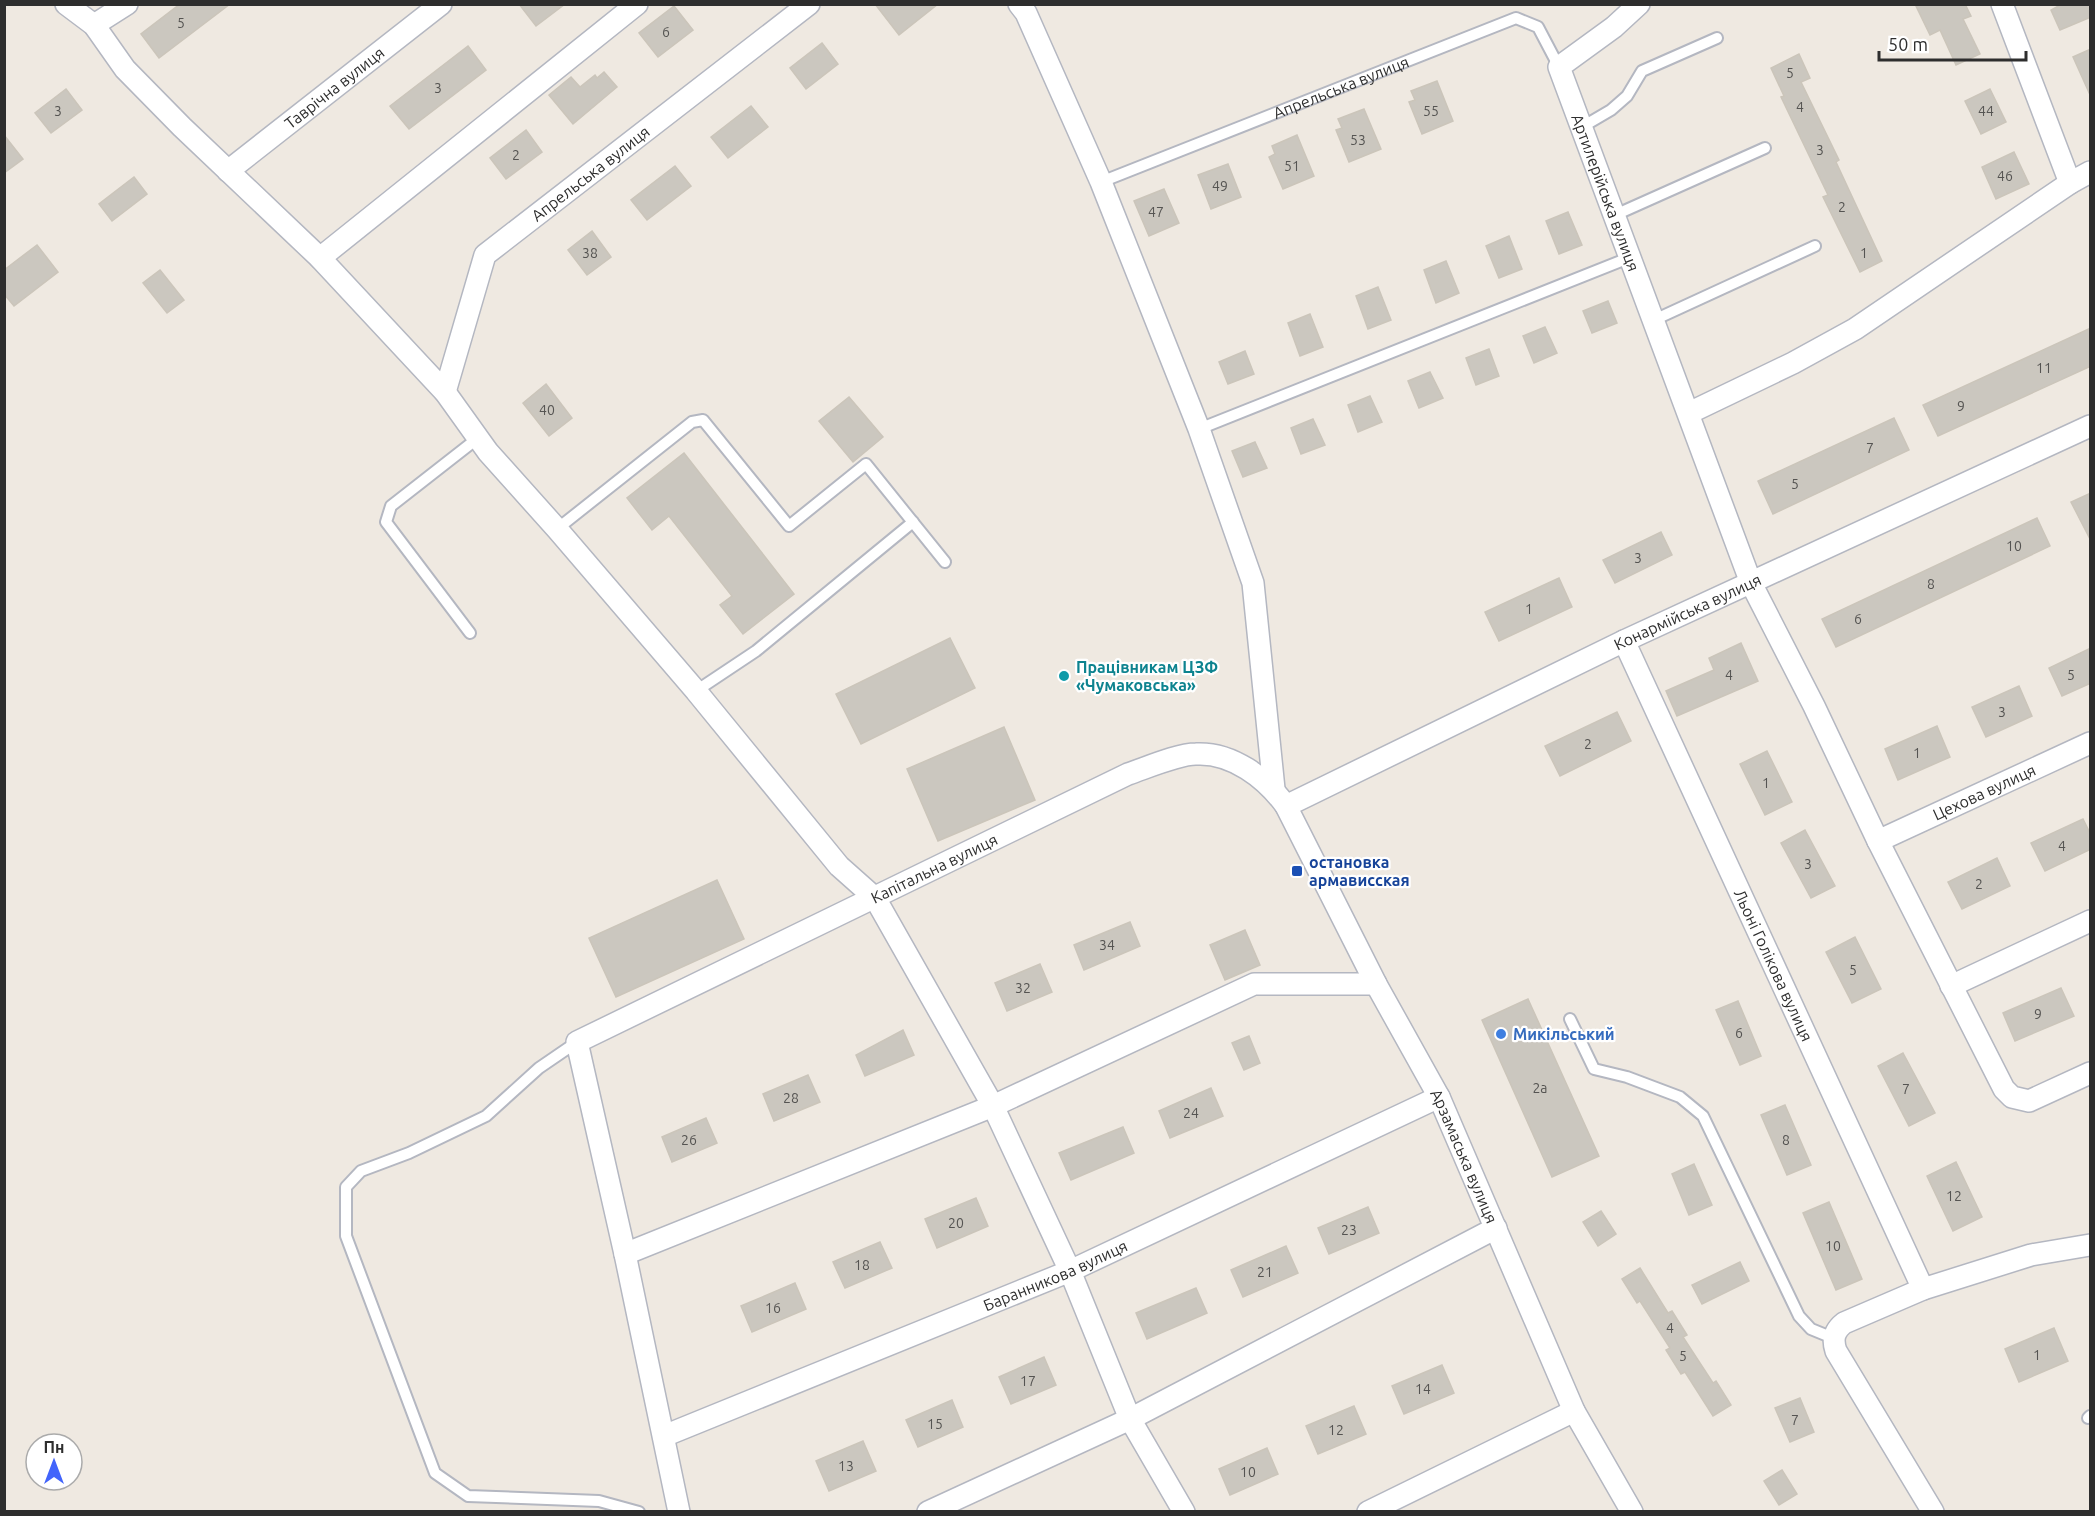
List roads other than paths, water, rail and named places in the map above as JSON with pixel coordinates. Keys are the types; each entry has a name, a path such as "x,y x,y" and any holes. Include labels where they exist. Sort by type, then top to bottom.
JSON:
{"street":[{"path":"66,4 94,25 125,69 320,258 445,392 478,438 521,491 557,529 696,691 839,866 875,898 993,1106 1070,1270 1130,1419 1184,1512"},
{"path":"94,25 127,4"},
{"name":"Таврічна вулиця","path":"228,171 441,4"},
{"path":"320,258 637,4"},
{"name":"Апрельська вулиця","path":"445,392 485,255 809,4"},
{"path":"1559,67 1614,27 1639,4"},
{"path":"2002,4 2070,183"},
{"path":"1024,7 1101,182 1199,429 1252,583 1274,789"},
{"name":"Артилерійська вулиця","path":"1559,67 1751,583 2004,1089 2012,1097 2021,1100 2037,1099 2091,1073"},
{"path":"1689,413 1793,363 1855,329 2070,183 2091,172"},
{"name":"Конармійська вулиця","path":"1286,806 1624,641 2091,426"},
{"name":"Льоні Голікова вулиця","path":"1624,641 1923,1289"},
{"name":"Цехова вулиця","path":"1878,841 2091,743"},
{"name":"Капітальна вулиця","path":"577,1042 1128,774 1194,754 1217,754 1239,764 1274,789 1286,806"},
{"name":"Арзамаська вулиця","path":"1286,806 1376,984 1438,1097 1574,1411 1632,1512"},
{"path":"1951,986 2091,921"},
{"path":"625,1254 993,1106 1254,984 1376,984"},
{"path":"577,1042 680,1512"},
{"name":"Баранникова вулиця","path":"664,1436 1070,1270 1438,1097"},
{"path":"928,1512 1130,1419 1496,1228"},
{"path":"1933,1512 1836,1351 1839,1331 1923,1289 2031,1255 2091,1245"},
{"path":"1368,1512 1574,1411"}],"lane":[{"name":"Апрельська вулиця","path":"1101,182 1516,18 1538,27 1559,67"},
{"path":"1582,127 1611,110 1627,96 1642,71 1717,38"},
{"path":"1615,215 1765,148"},
{"path":"1654,320 1815,246"},
{"path":"1199,429 1631,257"},
{"path":"557,529 692,422 703,420 789,526 866,464 945,562"},
{"path":"470,633 386,522 391,506 478,438"},
{"path":"696,691 756,651 913,522"},
{"path":"1570,1018 1594,1069 1627,1077 1680,1097 1703,1116 1799,1316 1811,1329 1839,1331"},
{"path":"577,1042 539,1068 486,1116 409,1153 361,1171 346,1187 346,1236 435,1473 468,1496 599,1501 639,1512"}],"place":[{"name":"Працівникам ЦЗФ «Чумаковська»","path":"1064,676"},
{"name":"остановка армависская","path":"1297,871"},
{"name":"Микільський","path":"1501,1034"}]}
